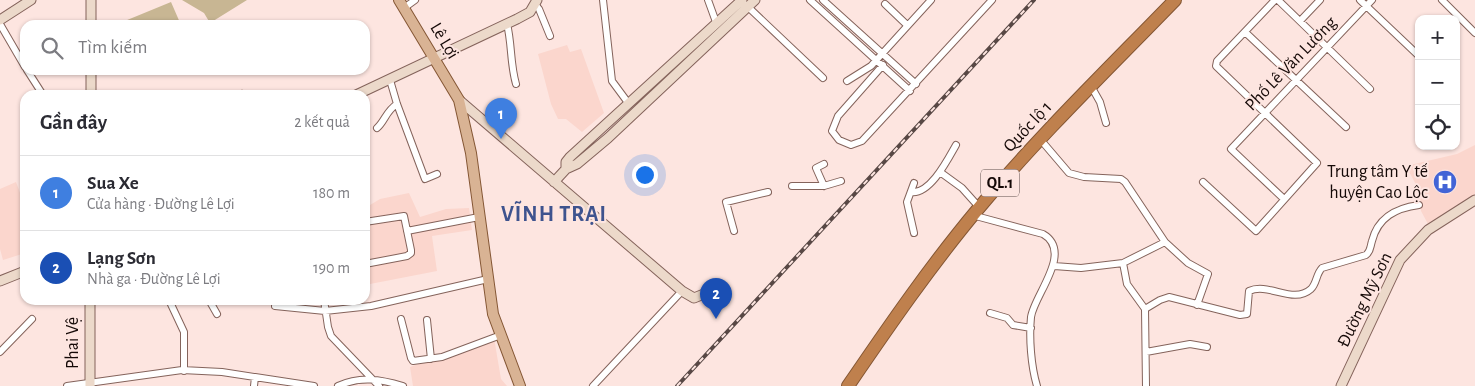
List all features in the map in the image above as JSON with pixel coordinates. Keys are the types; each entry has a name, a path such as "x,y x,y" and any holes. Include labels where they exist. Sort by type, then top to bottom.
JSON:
{"highway":[{"name":"Quốc lộ 1","path":"848,386 908,299 976,211 1040,139 1175,0"}],"main road":[{"name":"Lê Lợi","path":"402,4 435,56 459,100 471,153 493,314 520,386"}],"street":[{"path":"20,57 0,22 31,0"},
{"path":"91,0 91,20"},
{"path":"402,4 416,0"},
{"path":"603,0 612,81 629,104"},
{"path":"708,0 718,35"},
{"path":"566,169 566,162 570,157 742,0 748,8 823,78"},
{"path":"554,182 566,169 577,164 608,138 755,0"},
{"path":"810,0 820,2 916,84"},
{"path":"847,81 867,69 931,0"},
{"path":"883,65 838,116 832,127 833,134 838,140 851,145 862,140 992,0"},
{"path":"1203,182 1256,231 1317,163 1216,64 1276,0 1370,89"},
{"path":"1300,21 1320,0"},
{"path":"1360,0 1415,52"},
{"name":"Phố Lê Văn Lương","path":"1284,199 1232,149 1264,112 1372,0"},
{"path":"1442,0 1475,33"},
{"path":"367,90 435,56 525,15 538,1"},
{"path":"538,1 539,9 550,36"},
{"path":"820,2 876,59 910,90"},
{"path":"885,4 907,25"},
{"path":"507,24 511,38 511,66 516,84"},
{"path":"1245,32 1346,127"},
{"path":"30,75 40,90"},
{"path":"91,75 91,90"},
{"path":"390,80 425,179 437,174"},
{"path":"1091,86 1100,102 1106,124"},
{"path":"646,87 654,95"},
{"path":"459,100 682,291 694,298 716,289"},
{"path":"376,128 383,122 387,111 397,104"},
{"path":"601,130 608,138"},
{"path":"1040,139 1069,173 1084,177 1121,179 1125,182 1165,242 1188,263 1208,274 1196,305"},
{"path":"911,192 916,193 926,187 940,172 956,145"},
{"path":"824,164 816,168 824,186"},
{"path":"940,172 962,188 976,211 1047,237 1052,246 1054,266 1034,308 1031,328 1037,386"},
{"path":"792,186 824,186 841,181"},
{"path":"914,183 907,202 914,233"},
{"path":"734,231 726,202 768,192"},
{"name":"Đường Mỹ Sơn","path":"1341,386 1400,260 1428,230 1475,200"},
{"path":"1145,309 1160,300 1169,298 1244,315 1248,312 1248,293 1251,290 1266,288 1290,294 1307,291 1313,285 1317,273 1322,268 1366,255 1371,250 1377,228 1386,216 1408,206 1419,205"},
{"path":"370,221 404,216 411,253 407,256 370,263"},
{"path":"407,231 479,217"},
{"path":"1054,266 1081,268 1123,262 1134,259 1165,242"},
{"path":"1123,262 1127,284 1145,309 1146,386"},
{"path":"0,281 20,273"},
{"path":"275,306 325,311 371,306 488,279"},
{"path":"594,386 682,291"},
{"name":"Phai Vệ","path":"90,305 90,384"},
{"path":"171,305 184,332 184,371"},
{"path":"212,305 217,314"},
{"path":"324,305 329,331 335,342 369,379 378,386"},
{"path":"990,313 1007,318 1013,326 1031,328"},
{"path":"0,352 32,319"},
{"path":"401,319 411,360 446,356 501,335"},
{"path":"427,320 431,359"},
{"path":"1146,352 1190,344 1207,346"},
{"path":"67,386 184,371 222,372 314,386"},
{"path":"254,386 255,377"},
{"path":"338,386 369,379 380,379 403,386"}],"shaded area":[{"path":"182,0 247,0 215,20 208,20 204,13"},
{"path":"171,2 179,20 127,20"},
{"path":"567,45 570,52 581,49 604,113 582,132 566,119 558,119 551,104 538,54"},
{"name":"Trung tâm Y tế huyện Cao Lộc","path":"1475,145 1475,195 1428,224 1421,211 1420,192 1406,166 1457,154"},
{"path":"16,182 20,193 20,255 3,260 0,249 0,189"},
{"path":"409,193 420,217 446,209 469,208 472,230 432,236 437,271 370,284 370,205 380,199"},
{"path":"494,338 501,379 507,386 413,386 410,367"}],"railway":[{"path":"677,386 1034,0"}],"place":[{"name":"Sua Xe","path":"501,139"},
{"name":"Trung tâm Y tế huyện Cao Lộc","path":"1445,182"},
{"name":"Lạng Sơn","path":"716,319"}],"district":[{"name":"VĨNH TRẠI","path":"554,214"}]}
